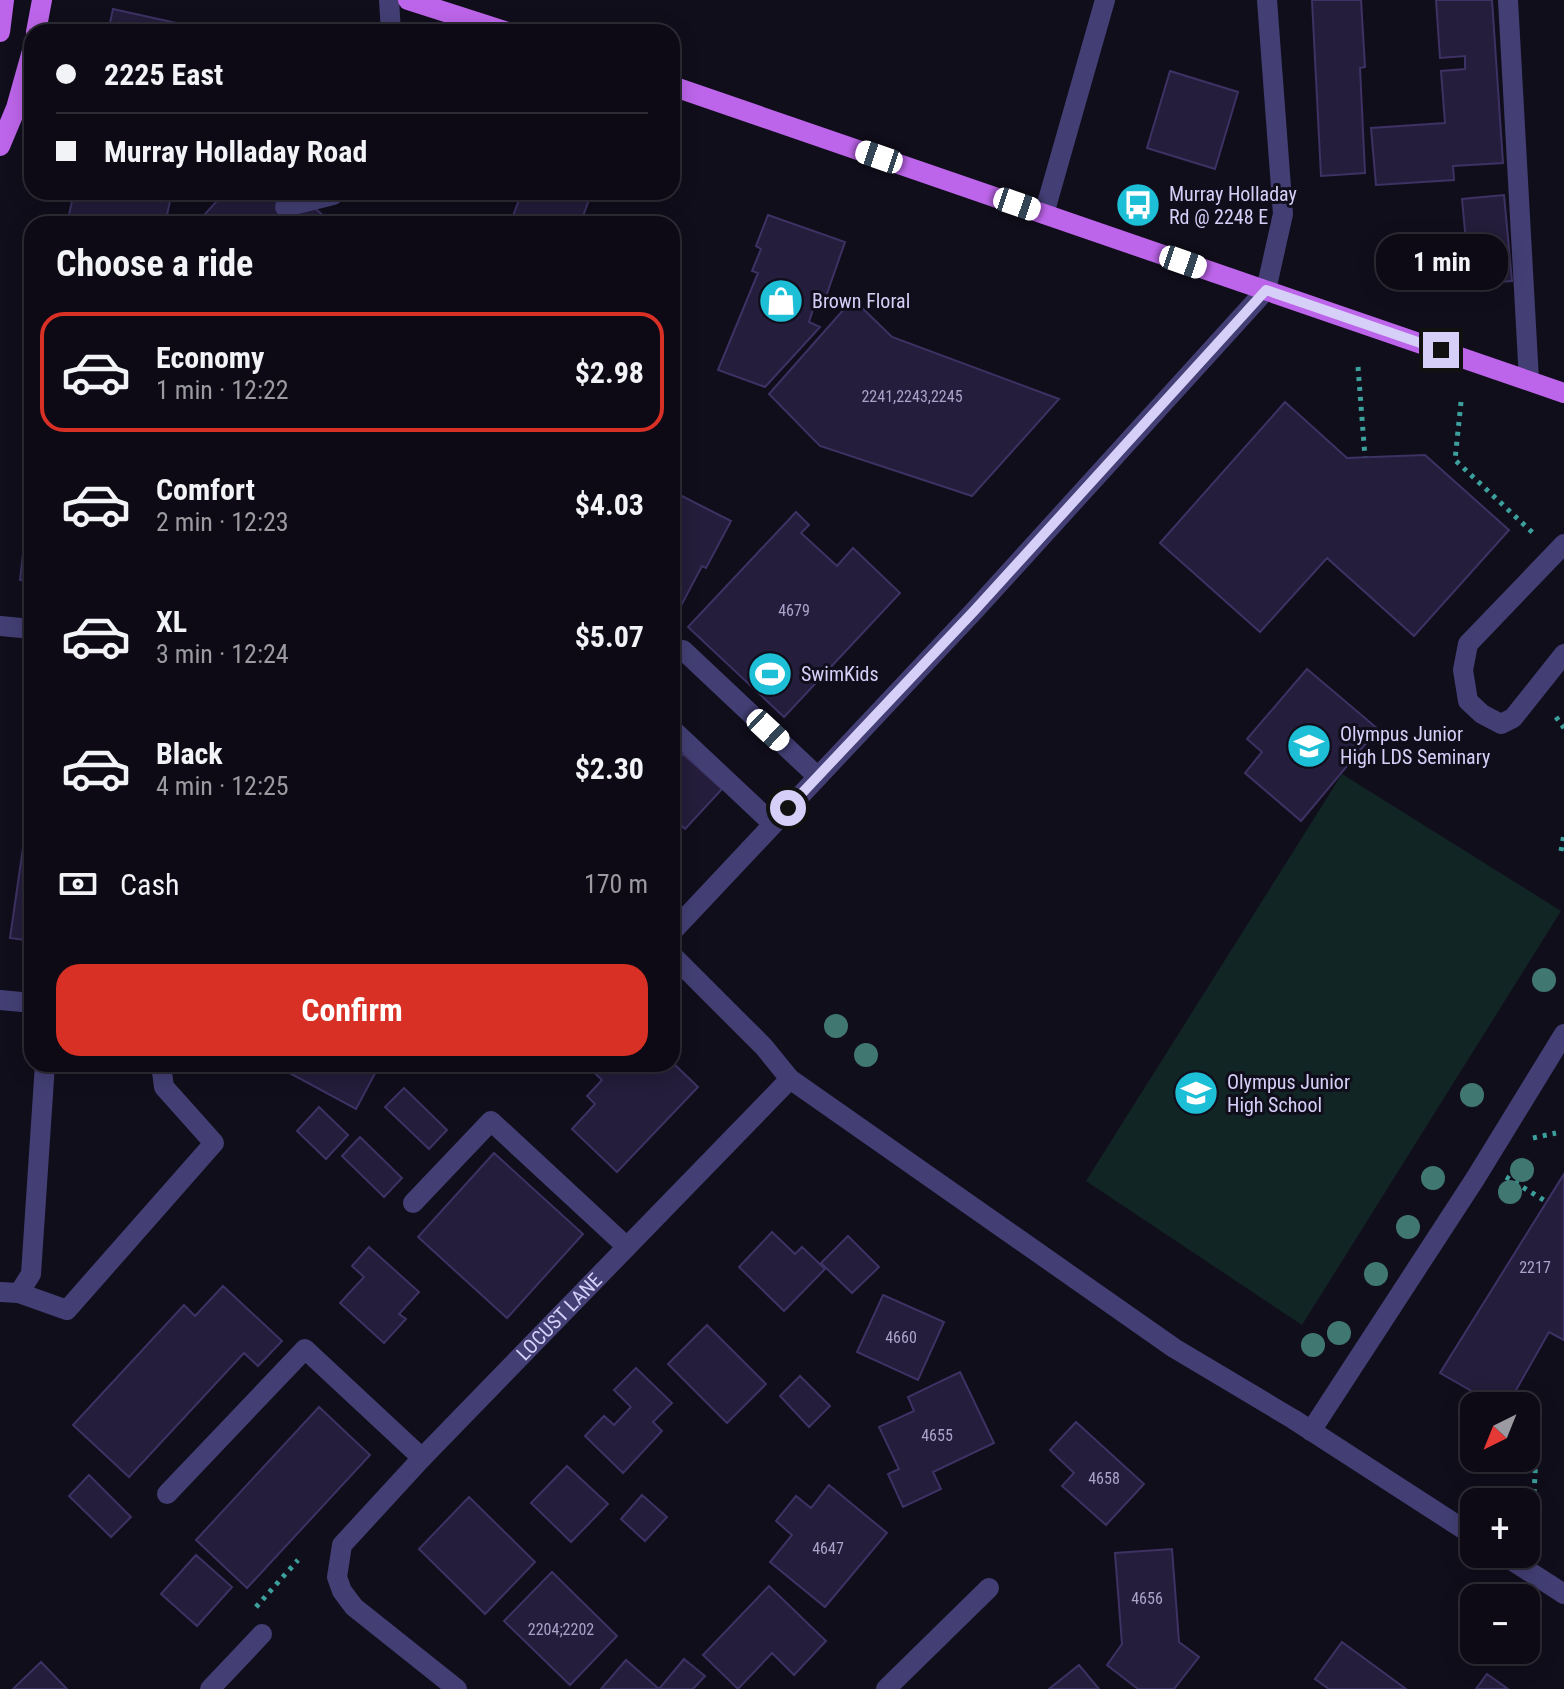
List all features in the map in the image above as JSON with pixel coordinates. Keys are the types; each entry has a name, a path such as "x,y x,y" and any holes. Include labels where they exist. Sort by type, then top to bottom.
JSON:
{"main road":[{"path":"0,32 4,0"},
{"path":"38,24 42,0"},
{"path":"408,0 483,24"},
{"path":"0,146 24,80"},
{"path":"680,89 1564,393"}],"street":[{"path":"389,0 390,24"},
{"path":"1044,214 1105,0"},
{"path":"680,923 974,611 1266,290 1283,214 1267,0"},
{"path":"1508,0 1529,380"},
{"path":"1564,544 1468,644 1463,670 1468,701 1482,714 1501,724 1513,718 1564,654"},
{"path":"0,626 24,628"},
{"path":"683,650 818,777"},
{"path":"680,737 773,824"},
{"path":"680,963 764,1047 790,1079 1174,1348 1460,1527"},
{"path":"0,1000 24,1002"},
{"path":"1311,1431 1475,1179 1564,1034"},
{"path":"10,1293 31,1274 44,1072"},
{"path":"10,1293 67,1310 214,1143 164,1087 162,1072"},
{"name":"LOCUST LANE","path":"457,1689 354,1607 342,1591 337,1577 342,1545 422,1458 790,1079"},
{"path":"413,1203 491,1121 627,1247"},
{"path":"167,1494 305,1349 422,1458"},
{"path":"1524,1568 1564,1594"},
{"path":"886,1689 989,1588"},
{"path":"210,1689 262,1634"}],"path":[{"path":"1358,367 1365,457"},
{"path":"1461,402 1455,460 1533,533"},
{"path":"1556,717 1564,728"},
{"path":"1561,851 1564,834"},
{"path":"1502,1174 1547,1202"},
{"path":"250,1614 298,1560"}],"green space":[{"path":"1342,774 1561,911 1302,1325 1086,1181"}],"building":[{"path":"1312,0 1361,0 1365,67 1360,68 1365,173 1321,176"},
{"path":"1436,0 1492,0 1503,163 1453,166 1454,180 1376,185 1371,128 1445,123 1441,71 1465,69 1465,56 1440,58"},
{"path":"113,9 181,24 110,24"},
{"path":"1170,71 1238,92 1215,169 1147,148"},
{"path":"1504,195 1512,281 1470,284 1462,199"},
{"path":"72,200 170,200 167,216 69,216"},
{"path":"218,200 306,200 324,216 203,216"},
{"path":"519,200 589,200 583,216 513,216"},
{"name":"Brown Floral","path":"768,215 845,242 824,302 816,300 809,322 820,327 765,387 718,370 758,273 752,271 761,249 756,246"},
{"path":"853,299 892,337 1059,399 972,496 820,446 769,394"},
{"path":"1285,402 1347,458 1425,455 1509,530 1414,636 1327,558 1260,632 1160,543"},
{"path":"680,495 731,521 706,568 702,566 680,608"},
{"path":"796,512 809,525 801,533 837,566 853,548 900,593 784,717 688,627"},
{"path":"24,545 24,581 20,580"},
{"name":"Olympus Junior High LDS Seminary","path":"1307,669 1378,729 1301,821 1245,773 1262,752 1247,739"},
{"path":"683,754 722,789 685,829 680,828 680,757"},
{"path":"24,841 24,940 10,938"},
{"path":"680,1070 698,1087 617,1172 572,1129 595,1104 587,1096 602,1080 594,1072"},
{"path":"288,1072 376,1072 356,1109"},
{"path":"404,1088 447,1130 429,1149 385,1107"},
{"path":"319,1107 348,1135 326,1159 297,1131"},
{"path":"360,1137 402,1178 384,1197 342,1156"},
{"path":"494,1153 583,1234 507,1318 418,1237"},
{"path":"1564,1174 1564,1340 1549,1332 1515,1392 1473,1392 1440,1373"},
{"path":"772,1232 795,1254 802,1247 825,1269 784,1311 739,1267"},
{"path":"848,1236 879,1267 852,1293 821,1263"},
{"path":"369,1247 419,1292 399,1314 406,1319 384,1343 340,1303 364,1277 352,1266"},
{"path":"223,1286 282,1341 258,1366 244,1353 129,1477 73,1425 184,1305 195,1316"},
{"path":"883,1295 944,1322 918,1380 857,1352"},
{"path":"707,1325 766,1384 727,1423 668,1364"},
{"path":"636,1368 672,1403 653,1422 662,1431 623,1473 585,1436 604,1416 614,1425 631,1407 614,1390"},
{"path":"960,1372 994,1443 933,1472 941,1489 903,1507 888,1474 899,1469 879,1427 914,1411 908,1397"},
{"path":"800,1376 830,1406 809,1427 780,1396"},
{"path":"319,1407 370,1455 247,1588 196,1540"},
{"path":"1076,1422 1144,1484 1106,1525 1062,1486 1074,1473 1050,1450"},
{"path":"567,1466 608,1504 571,1542 531,1503"},
{"path":"89,1475 131,1517 111,1537 69,1496"},
{"path":"829,1485 887,1533 825,1607 770,1562 792,1535 776,1521 796,1496 811,1508"},
{"path":"642,1495 667,1517 645,1541 621,1519"},
{"path":"469,1497 535,1562 485,1614 419,1549"},
{"path":"1172,1549 1179,1642 1199,1657 1174,1689 1138,1689 1107,1665 1122,1644 1115,1553"},
{"path":"196,1555 232,1587 197,1626 161,1594"},
{"path":"552,1572 617,1636 570,1685 504,1621"},
{"path":"769,1586 826,1641 794,1675 772,1653 738,1689 703,1655"},
{"path":"1342,1642 1406,1689 1329,1689 1315,1679"},
{"path":"684,1659 705,1676 693,1689 659,1689"},
{"path":"626,1660 659,1689 601,1689"},
{"path":"41,1662 67,1689 13,1689"},
{"path":"1079,1665 1099,1689 1049,1689"},
{"path":"1487,1674 1508,1689 1476,1689"}],"place":[{"name":"Murray Holladay Rd @ 2248 E","path":"1138,205"},
{"name":"Brown Floral","path":"781,301"},
{"name":"SwimKids","path":"770,674"},
{"name":"Olympus Junior High LDS Seminary","path":"1309,746"},
{"name":"Olympus Junior High School","path":"1196,1093"}],"route":[{"path":"788,808 974,611 1266,290 1441,350"}]}
